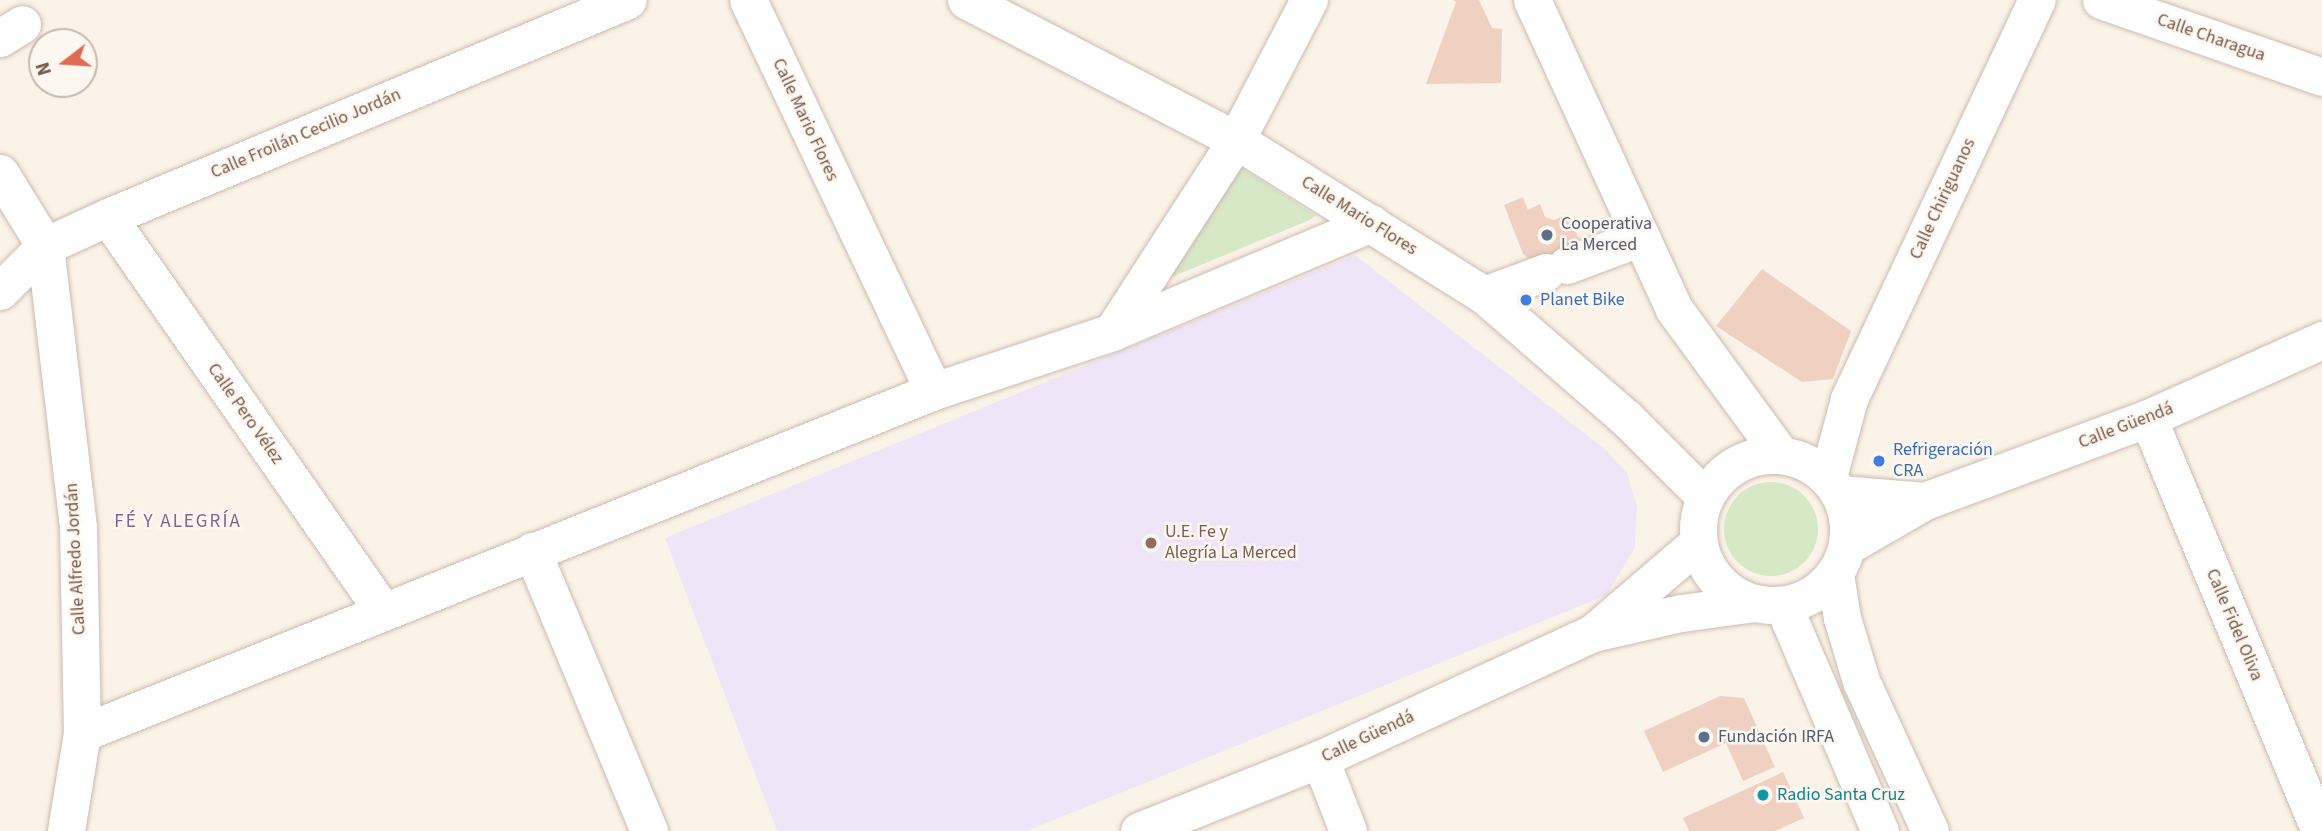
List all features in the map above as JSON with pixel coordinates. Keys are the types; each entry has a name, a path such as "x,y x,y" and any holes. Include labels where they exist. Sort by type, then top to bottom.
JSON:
{"street":[{"name":"Calle Froilán Cecilio Jordán","path":"0,291 45,246 108,217 628,0"},
{"name":"Calle Mario Flores","path":"748,0 934,391"},
{"name":"Calle Mario Flores","path":"966,0 1236,141 1483,295 1626,418 1705,497"},
{"path":"1112,332 1236,141 1309,0"},
{"path":"1532,0 1685,328 1812,471 1848,525 1841,560 1842,618 1861,681 1930,831"},
{"name":"Calle Chiriguanos","path":"1812,471 1849,399 2037,0"},
{"name":"Calle Charagua","path":"2101,0 2322,77"},
{"path":"0,173 45,246"},
{"name":"Calle Pero Vélez","path":"108,217 382,610"},
{"path":"82,733 382,610 934,391 1112,332 1371,223"},
{"path":"1483,295 1641,237"},
{"name":"Calle Alfredo Jordán","path":"45,246 78,527 82,733 66,831"},
{"name":"Calle Güendá","path":"1841,560 1925,501 2148,418 2322,340"},
{"name":"Calle Fidel Oliva","path":"2148,418 2320,831"},
{"path":"1812,471 1754,457 1730,467 1705,497 1698,519 1699,542 1705,563 1718,581 1735,595 1769,604 1817,592 1841,560"},
{"name":"Calle Güendá","path":"1812,471 1925,501"},
{"name":"Calle Güendá","path":"1593,632 1699,542"},
{"path":"532,551 649,831"},
{"path":"1769,604 1880,831"},
{"name":"Calle Güendá","path":"1139,831 1320,759 1593,632 1681,613 1769,604"},
{"path":"1320,759 1348,831"}],"shaded area":[{"name":"U.E. Fe y Alegría La Merced","path":"1355,255 1606,450 1627,473 1637,506 1635,547 1607,595 1027,831 777,831 665,538"}],"green space":[{"path":"1236,164 1315,215 1312,219 1167,279"},
{"path":"1771,482 1789,486 1804,496 1814,511 1818,529 1814,547 1804,562 1789,572 1771,576 1753,572 1738,562 1728,547 1724,529 1728,511 1738,496 1753,486"}],"building":[{"path":"1453,0 1479,0 1492,28 1502,29 1501,83 1426,84 1456,2"},
{"name":"Cooperativa La Merced","path":"1523,197 1528,210 1540,204 1545,217 1554,220 1568,214 1584,251 1559,281 1523,254 1504,205"},
{"path":"1762,269 1851,331 1833,379 1802,382 1716,326"},
{"name":"Fundación IRFA","path":"1720,696 1744,698 1775,767 1743,781 1726,743 1663,772 1644,731"},
{"name":"Radio Santa Cruz","path":"1783,772 1804,818 1775,831 1689,831 1683,818"}],"place":[{"name":"Cooperativa La Merced","path":"1547,235"},
{"name":"Planet Bike","path":"1526,300"},
{"name":"Refrigeración CRA","path":"1879,461"},
{"name":"U.E. Fe y Alegría La Merced","path":"1151,543"},
{"name":"Fundación IRFA","path":"1704,737"},
{"name":"Radio Santa Cruz","path":"1763,795"}],"district":[{"name":"FÉ Y ALEGRÍA","path":"178,522"}]}
